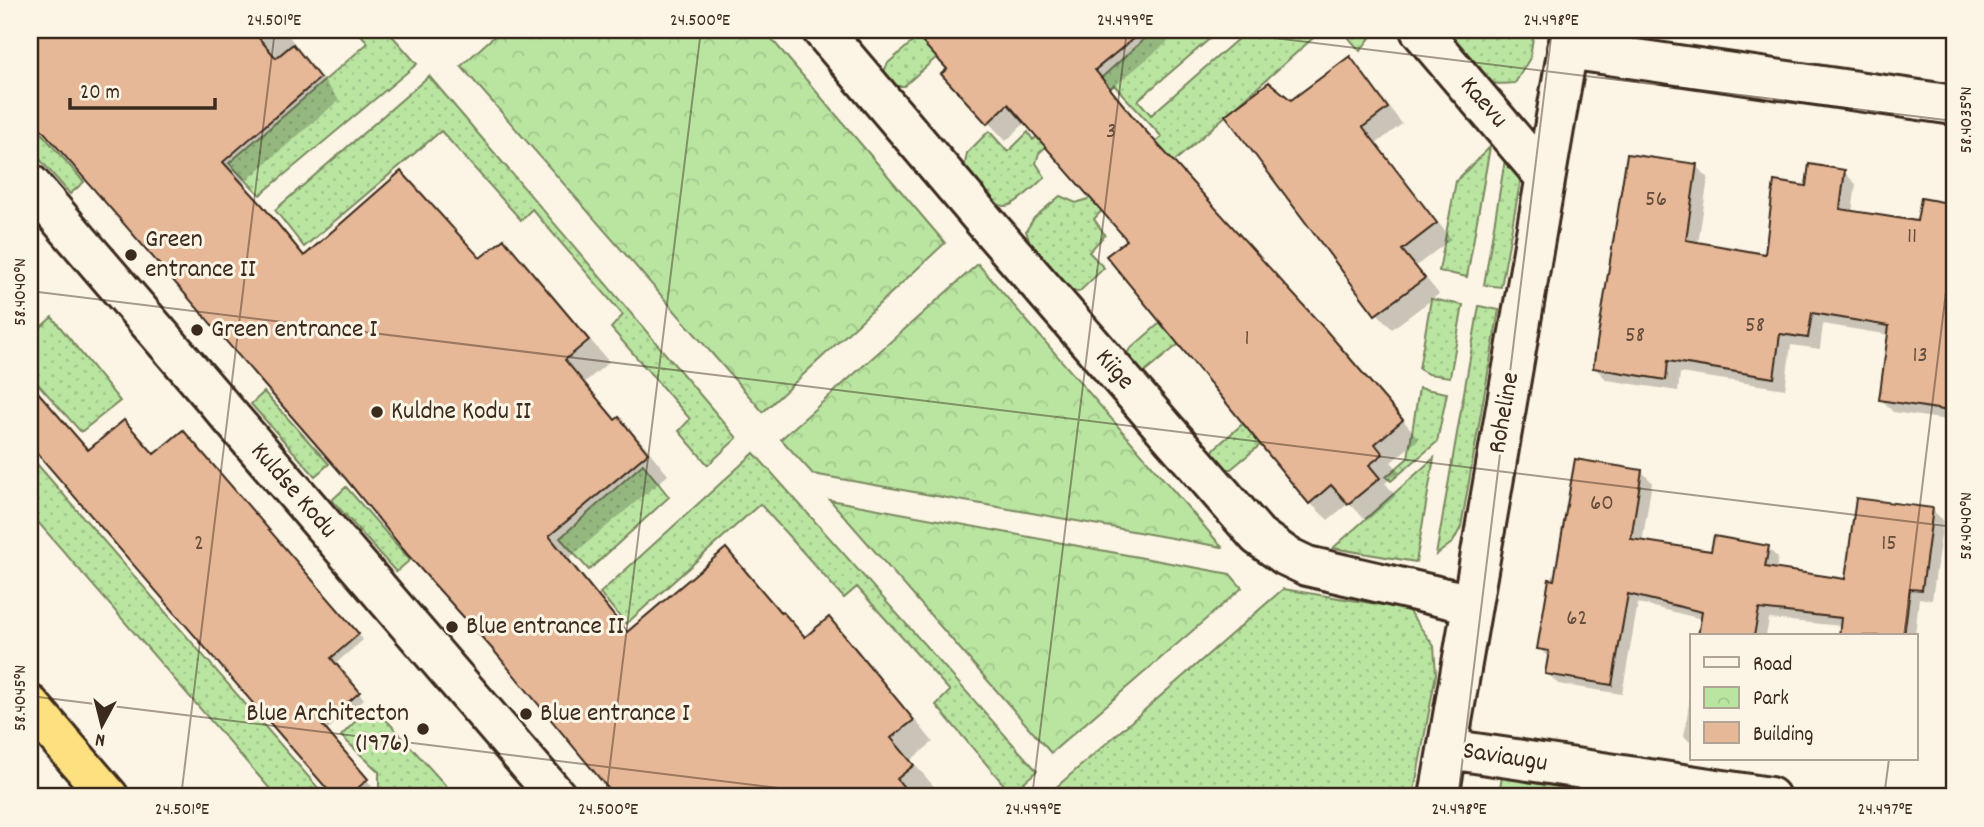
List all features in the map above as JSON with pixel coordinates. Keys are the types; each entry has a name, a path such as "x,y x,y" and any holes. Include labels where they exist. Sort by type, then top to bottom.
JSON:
{"highway":[{"path":"30,705 109,797"}],"street":[{"name":"Kiige","path":"822,30 1258,537 1307,566 1472,604"},
{"name":"Kaevu","path":"1420,30 1545,177"},
{"name":"Roheline","path":"1439,797 1569,40"},
{"path":"1569,40 1954,105"},
{"name":"Kuldse Kodu","path":"30,184 557,797"},
{"name":"Saviaugu","path":"1448,749 1770,797"}],"green space":[{"path":"357,30 387,30 417,64 260,195 229,163 368,43"},
{"path":"501,30 764,30 945,243 763,412 461,66"},
{"path":"1154,30 1220,30 1138,100 1151,115 1248,30 1322,30 1148,185 1104,208 1094,219 1105,235 1089,252 1104,268 1079,292 1072,291 1030,243 1026,231 1034,218 1060,196 1076,203 1088,199 1162,137 1114,85 1039,153 1036,163 1045,177 1010,205 1003,206 990,200 964,169 967,153 989,131 1008,152 1028,132 1033,140"},
{"path":"1342,30 1376,30 1360,51"},
{"path":"1442,30 1534,30 1530,58 1515,83 1493,83 1472,67"},
{"path":"919,36 937,57 904,86 893,86 883,73 888,63"},
{"path":"429,76 737,438 708,465 679,431 690,419 611,328 623,315 532,209 521,220 441,131 304,247 275,210"},
{"path":"30,120 84,182 70,194 30,148"},
{"path":"1490,147 1467,277 1439,271 1456,181"},
{"path":"1506,154 1517,168 1520,183 1501,287 1484,285"},
{"path":"978,264 1222,547 813,474 781,439"},
{"path":"1431,299 1463,305 1450,377 1428,374 1419,369"},
{"path":"1479,306 1499,310 1461,527 1453,542 1436,555"},
{"path":"52,317 120,401 81,432 30,375 30,337"},
{"path":"1160,323 1179,344 1145,372 1133,373 1124,360 1129,350"},
{"path":"1419,388 1447,393 1437,442 1391,481 1386,477 1408,458"},
{"path":"264,392 329,464 315,476 251,404"},
{"path":"1246,421 1265,441 1231,469 1220,469 1210,457 1215,448"},
{"path":"754,453 1037,771 1011,793 936,705 950,691 857,587 844,598 760,504 626,624 600,593"},
{"path":"30,456 326,797 277,797 30,513"},
{"path":"1434,458 1416,562 1333,548"},
{"path":"643,464 669,497 589,570 560,538"},
{"path":"346,487 410,560 396,572 332,500"},
{"path":"830,500 1230,574 1242,588 1051,753"},
{"path":"1283,589 1407,609 1434,646 1436,674 1413,797 1045,797"},
{"path":"372,704 456,797 384,797 379,794 379,772 341,736"},
{"path":"1502,777 1620,797 1498,797"}],"building":[{"name":"Kuldne Kodu II","path":"30,30 252,30 276,58 293,44 320,78 223,162 304,256 401,171 480,258 504,239 589,340 565,360 615,420 619,417 648,453 549,536 627,632 726,548 805,637 829,617 914,720 891,738 914,765 897,779 912,797 615,797 495,652 407,554 346,479 30,116"},
{"path":"911,30 1144,30 1095,70 1134,118 1324,328 1403,420 1375,444 1383,454 1369,465 1380,478 1348,504 1331,485 1309,504 1106,256 1127,240 1008,104 987,124 941,74 947,69"},
{"path":"1350,56 1388,108 1363,127 1437,223 1402,250 1425,278 1375,315 1225,115 1269,82 1291,100"},
{"path":"1627,154 1697,164 1686,240 1765,254 1774,181 1806,186 1809,164 1845,170 1840,209 1917,221 1921,198 1954,204 1954,383 1950,411 1879,400 1889,326 1812,313 1808,338 1780,334 1774,378 1668,361 1666,380 1593,368"},
{"path":"30,383 88,450 124,420 154,454 183,430 359,634 331,658 360,692 322,725 368,779 348,797 334,797 30,445"},
{"path":"1575,459 1642,470 1631,539 1711,551 1714,536 1769,546 1765,567 1845,579 1856,498 1933,508 1922,590 1910,589 1904,634 1839,634 1841,618 1759,609 1754,634 1698,634 1702,612 1628,594 1612,685 1545,674 1549,651 1537,649 1549,579 1554,580"}],"place":[{"name":"Green entrance II","path":"131,255"},
{"name":"Green entrance I","path":"197,330"},
{"name":"Kuldne Kodu II","path":"377,412"},
{"name":"Blue entrance II","path":"452,627"},
{"name":"Blue entrance I","path":"526,714"},
{"name":"Blue Architecton (1976)","path":"423,729"}]}
